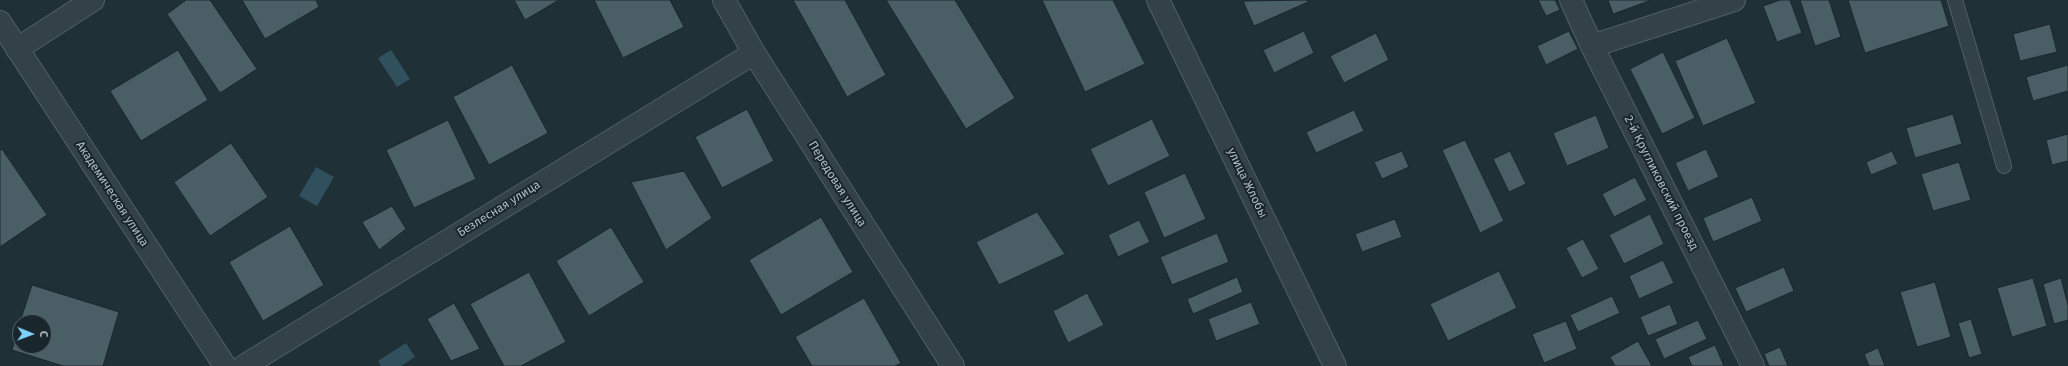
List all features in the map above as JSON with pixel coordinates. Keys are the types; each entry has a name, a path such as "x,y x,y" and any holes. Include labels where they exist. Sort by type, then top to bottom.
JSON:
{"street":[{"path":"17,49 93,0"},
{"name":"Передовая улица","path":"724,0 754,53 953,366"},
{"name":"улица Жлобы","path":"1158,0 1335,366"},
{"name":"2-й Кругликовский проезд","path":"1572,0 1592,46 1753,366"},
{"path":"1592,46 1734,0"},
{"name":"Академическая улица","path":"0,22 225,366"},
{"name":"Безлесная улица","path":"244,366 754,53"}],"lane":[{"path":"1955,0 2004,166"}],"water":[{"path":"391,50 410,79 397,87 378,58"},
{"path":"316,167 334,177 317,206 299,196"},
{"path":"406,343 415,357 401,366 381,366 378,361"}],"building":[{"path":"186,0 210,0 257,69 220,93 167,14"},
{"path":"242,0 316,0 319,7 265,39"},
{"path":"514,0 559,0 525,20"},
{"path":"594,0 670,0 684,27 623,58"},
{"path":"793,0 845,0 886,75 847,97"},
{"path":"886,0 955,0 1015,98 966,129"},
{"path":"1042,0 1113,0 1145,64 1085,92"},
{"path":"1307,0 1308,2 1254,26 1243,1"},
{"path":"1538,0 1555,0 1560,10 1546,16"},
{"path":"1608,0 1648,0 1649,1 1613,14"},
{"path":"1780,0 1790,0 1802,33 1777,42 1763,6"},
{"path":"1800,0 1829,0 1841,37 1815,46"},
{"path":"1848,0 1941,0 1949,26 1865,53"},
{"path":"2050,24 2057,52 2020,61 2013,34"},
{"path":"1304,31 1314,53 1274,73 1263,50"},
{"path":"1569,31 1578,49 1546,65 1537,46"},
{"path":"1376,33 1389,60 1344,83 1330,56"},
{"path":"1727,38 1756,103 1703,126 1675,61"},
{"path":"178,50 208,100 141,141 110,91"},
{"path":"1663,52 1695,118 1662,134 1630,69"},
{"path":"512,65 548,133 489,165 453,97"},
{"path":"2068,65 2068,91 2033,101 2026,77"},
{"path":"747,109 774,161 722,188 695,137"},
{"path":"1354,110 1364,131 1316,153 1306,132"},
{"path":"1953,114 1962,144 1915,158 1906,128"},
{"path":"1596,115 1609,148 1567,166 1553,133"},
{"path":"1152,119 1170,156 1108,186 1090,149"},
{"path":"448,120 476,179 414,208 386,150"},
{"path":"2068,134 2068,161 2052,165 2046,140"},
{"path":"1465,140 1504,221 1480,233 1442,150"},
{"path":"231,143 268,197 210,236 174,182"},
{"path":"2,149 47,215 0,247 0,151"},
{"path":"1706,149 1719,177 1688,191 1675,163"},
{"path":"1402,151 1409,167 1382,179 1374,162"},
{"path":"1510,151 1526,184 1509,192 1493,159"},
{"path":"1892,151 1898,164 1871,175 1866,162"},
{"path":"1959,162 1971,200 1933,211 1921,174"},
{"path":"684,171 712,218 666,250 631,182"},
{"path":"1185,173 1206,219 1164,238 1144,192"},
{"path":"1635,177 1647,200 1614,217 1602,194"},
{"path":"1752,197 1762,221 1713,242 1703,218"},
{"path":"392,206 406,229 379,250 362,222"},
{"path":"1037,212 1065,254 999,285 976,242"},
{"path":"1650,214 1664,244 1624,264 1609,235"},
{"path":"821,217 853,272 781,315 749,260"},
{"path":"1395,219 1402,237 1362,252 1355,234"},
{"path":"1139,220 1150,242 1118,257 1108,235"},
{"path":"290,226 324,285 263,321 229,262"},
{"path":"611,227 644,282 589,316 556,261"},
{"path":"1217,233 1229,262 1172,285 1160,257"},
{"path":"1583,239 1599,269 1582,278 1566,248"},
{"path":"1663,260 1674,283 1639,299 1629,276"},
{"path":"1784,267 1794,291 1746,312 1735,288"},
{"path":"1499,271 1517,308 1448,341 1430,304"},
{"path":"529,272 566,342 521,366 504,366 470,304"},
{"path":"1237,277 1243,292 1193,314 1187,299"},
{"path":"2033,278 2047,326 2012,337 1997,288"},
{"path":"2061,278 2068,305 2068,320 2054,324 2043,284"},
{"path":"1935,282 1951,337 1917,347 1900,292"},
{"path":"32,285 119,312 103,366 63,366 25,354 52,354 52,314 23,314"},
{"path":"1087,293 1104,325 1068,343 1053,311"},
{"path":"1612,296 1620,313 1578,332 1570,315"},
{"path":"864,298 901,363 895,366 812,366 795,337"},
{"path":"1251,302 1260,324 1216,341 1208,319"},
{"path":"454,303 480,349 451,361 427,319"},
{"path":"1670,304 1678,324 1648,336 1640,317"},
{"path":"1971,319 1982,354 1969,358 1958,323"},
{"path":"1698,320 1707,339 1664,359 1655,339"},
{"path":"1566,321 1577,349 1544,363 1532,334"},
{"path":"1638,341 1652,366 1615,366 1610,357"},
{"path":"1715,345 1724,366 1692,366 1688,357"},
{"path":"1780,347 1788,366 1769,366 1764,354"},
{"path":"1878,348 1885,366 1869,366 1864,354"}]}
